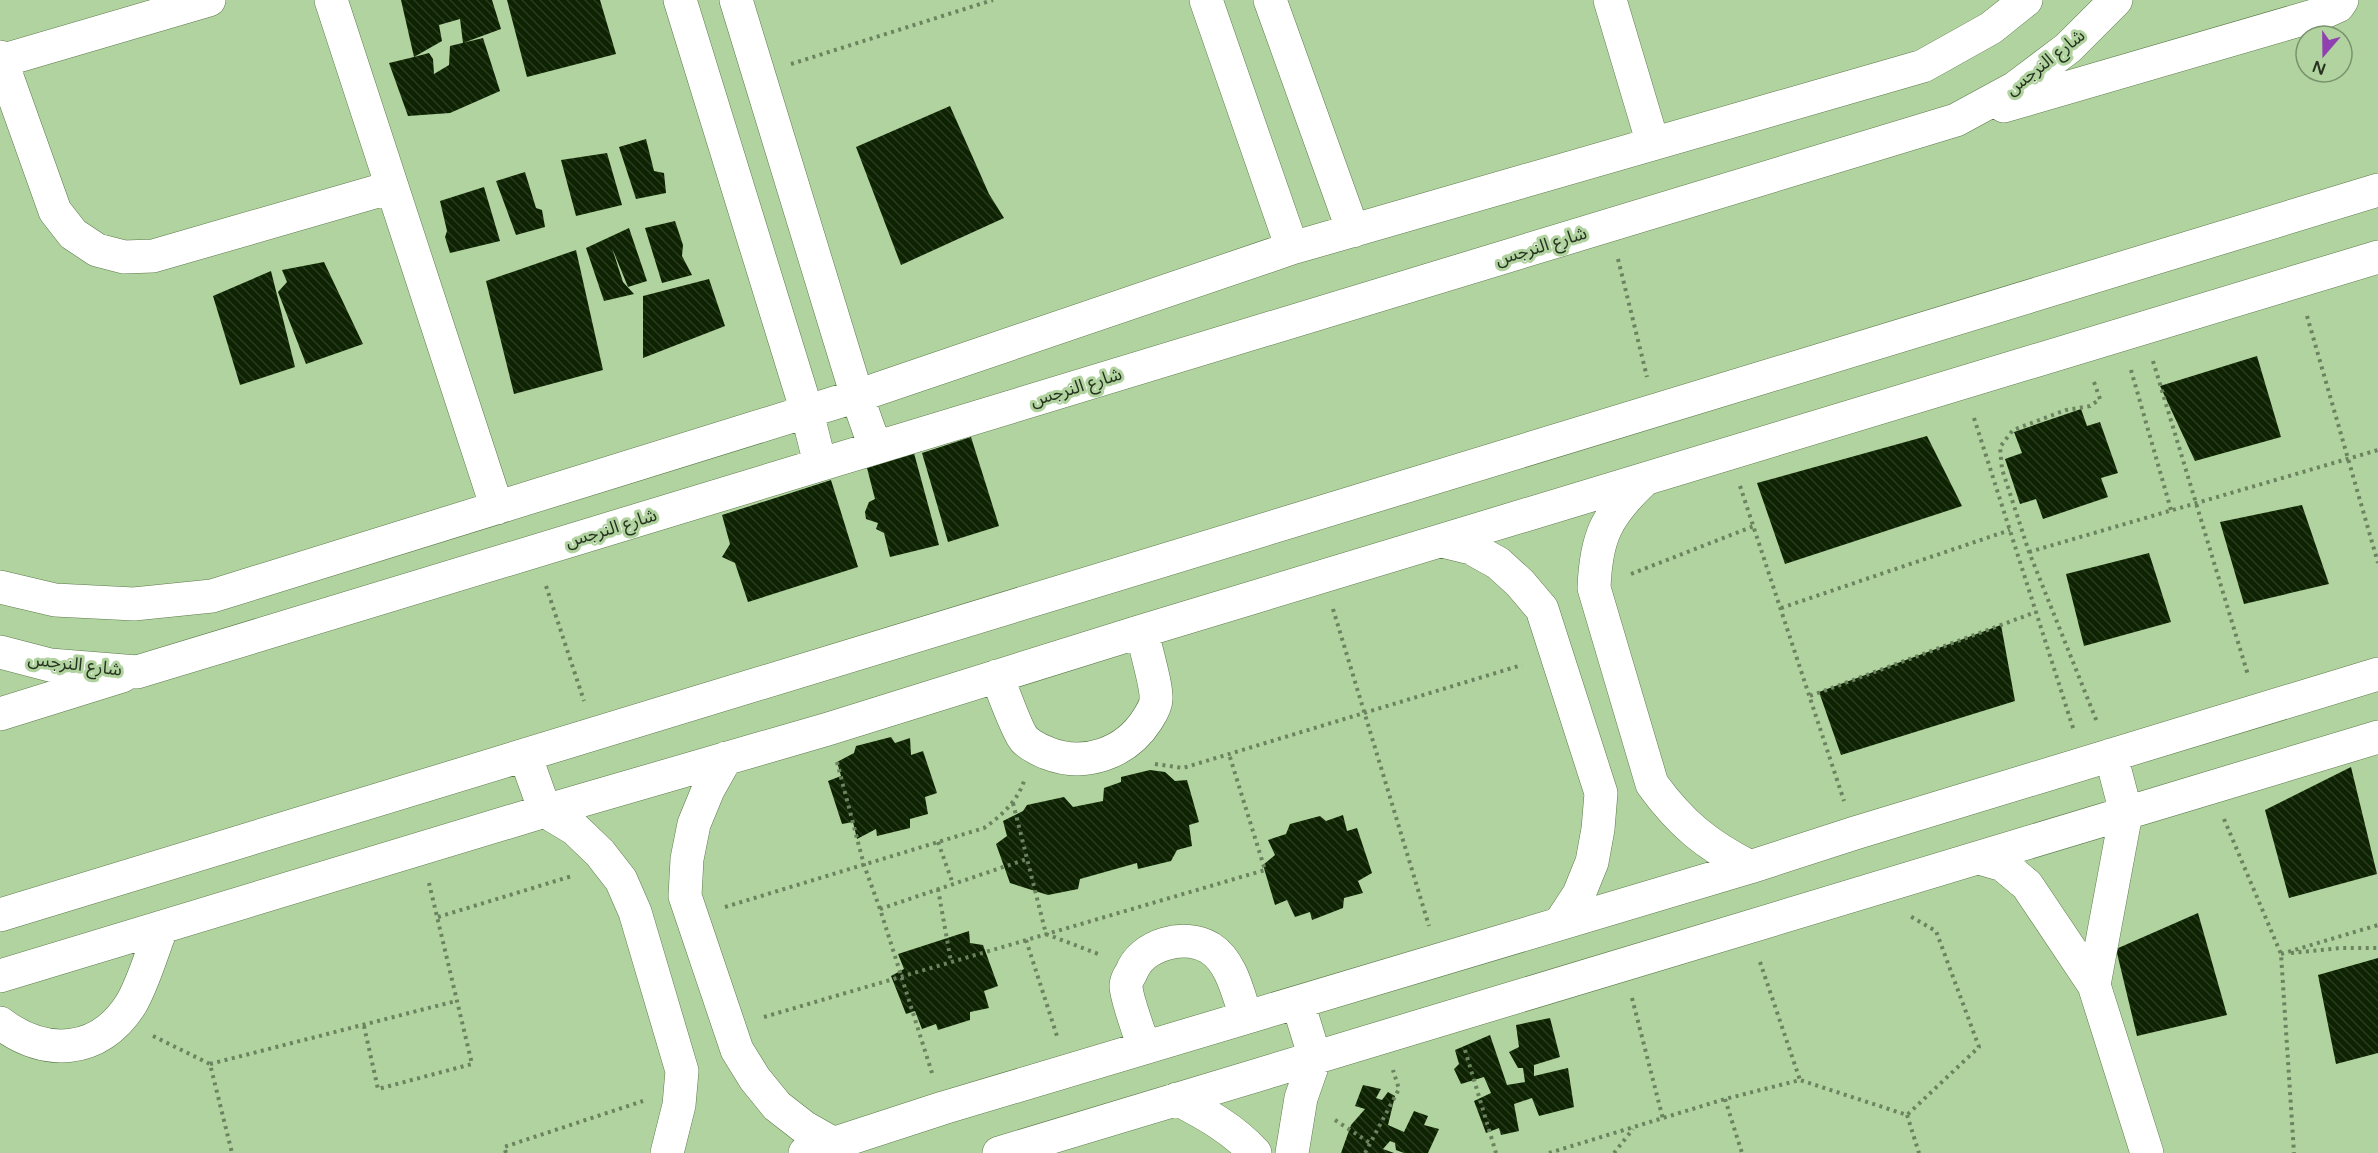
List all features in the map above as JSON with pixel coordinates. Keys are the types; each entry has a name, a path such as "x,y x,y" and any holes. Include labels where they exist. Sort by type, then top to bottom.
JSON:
{"street":[{"path":"208,0 1,59 55,211 73,234 97,250 124,257 153,256 392,188"},
{"path":"331,0 497,508"},
{"path":"680,0 807,412 820,464"},
{"path":"736,0 857,396 875,447"},
{"path":"1206,0 1292,248"},
{"path":"1270,0 1353,231"},
{"path":"1610,0 1653,144"},
{"path":"0,587 55,600 134,604 212,596 857,396 1292,248 1923,66 1991,28 2026,0"},
{"name":"شارع النرجس","path":"0,652 50,664 137,672 1956,120 2015,88 2068,48 2116,0"},
{"path":"1956,120 2320,14 2338,6 2342,0"},
{"path":"0,915 2378,190"},
{"path":"0,976 545,811 828,729 2378,257"},
{"path":"1643,481 1621,502 1604,528 1595,558 1594,588 1652,784 1671,811 1694,833 1720,852 1750,867"},
{"path":"1442,541 1471,548 1498,563 1542,609 1601,793 1592,862 1579,894 1560,923"},
{"path":"997,676 1023,739 1038,750 1056,757 1075,760 1094,758 1112,752 1141,730 1157,699 1142,632"},
{"path":"0,714 137,672"},
{"path":"726,758 708,790 694,824 687,859 685,896 737,1050 755,1079 777,1106 804,1127 820,1149 943,1108 1750,867 2378,674"},
{"path":"999,1153 2378,737"},
{"path":"525,755 545,811 575,829 600,853 621,880 635,912 682,1071 672,1138 667,1153"},
{"path":"2094,985 2126,813 2098,759"},
{"path":"1979,858 2003,865 2027,885 2094,985 2147,1153"},
{"path":"0,1023 24,1039 44,1045 64,1047 94,1038 120,1020 132,1002 162,927"},
{"path":"1144,1048 1126,985 1132,968 1148,952 1167,943 1189,941 1210,948 1226,963 1246,1017"},
{"path":"1292,1153 1301,1098 1315,1058 1298,1003"},
{"path":"1177,1099 1212,1118 1244,1141 1255,1153"}],"path":[{"path":"759,74 993,0"},
{"path":"1609,225 1655,410"},
{"path":"2297,282 2378,563"},
{"path":"2132,332 2196,503 2258,710"},
{"path":"2132,332 2171,510"},
{"path":"2082,347 2100,399 2090,406 2066,410 2013,430 2000,447 2002,469 2098,759"},
{"path":"1963,383 2037,612 2098,759"},
{"path":"2029,552 2378,450"},
{"path":"1729,453 1855,833"},
{"path":"1594,588 1754,526"},
{"path":"1781,608 2010,530"},
{"path":"535,551 594,734"},
{"path":"1323,577 1440,960"},
{"path":"1810,696 2037,612"},
{"path":"1128,742 1134,750 1152,763 1182,768 1556,655"},
{"path":"828,729 864,865 943,1108"},
{"path":"692,916 984,828 1000,817 1013,803 1023,784 1028,765 1023,739"},
{"path":"729,1027 1264,870 1228,754"},
{"path":"2211,788 2281,954 2294,1153"},
{"path":"1013,803 1046,934"},
{"path":"938,842 952,884"},
{"path":"364,1026 378,1089 472,1064 421,849"},
{"path":"880,909 1027,859"},
{"path":"438,917 609,865"},
{"path":"938,890 951,962"},
{"path":"1868,891 1936,931 1979,1047 1907,1115"},
{"path":"2281,954 2378,925"},
{"path":"1749,927 1800,1080"},
{"path":"1046,934 1132,968"},
{"path":"1026,940 1068,1071"},
{"path":"2281,954 2340,948 2378,948"},
{"path":"1623,965 1663,1119"},
{"path":"120,1020 210,1064 456,1001"},
{"path":"1455,1016 1496,1153"},
{"path":"1365,1153 1399,1089 1384,1037"},
{"path":"210,1064 232,1153"},
{"path":"1549,1153 1725,1099 1800,1080 1907,1115"},
{"path":"506,1153 504,1147 680,1089"},
{"path":"1725,1099 1742,1153"},
{"path":"1907,1115 1919,1153"},
{"path":"1614,1153 1634,1128"}],"building":[{"path":"401,0 492,0 501,29 464,43 483,38 500,91 450,113 408,116 389,63 414,57","holes":["460,19 463,43 450,46 449,65 434,74 433,59 429,53 414,57 442,41 439,25"]},
{"path":"507,0 600,0 616,54 527,77"},
{"path":"950,106 989,194 1004,218 901,265 856,147"},
{"path":"646,139 654,171 664,173 666,193 636,199 619,147"},
{"path":"607,153 622,205 576,216 561,160"},
{"path":"525,172 536,208 542,210 545,227 516,235 496,181"},
{"path":"484,187 500,241 450,253 445,237 447,231 440,201"},
{"path":"675,221 683,245 682,256 692,275 662,283 645,228"},
{"path":"629,228 647,281 628,287 612,248 623,282 634,294 604,301 586,248"},
{"path":"576,250 603,370 514,394 486,281"},
{"path":"324,262 363,344 306,364 278,292 287,282 282,270"},
{"path":"271,271 295,367 240,385 213,296"},
{"path":"709,279 725,326 643,358 643,296"},
{"path":"2257,356 2281,437 2195,461 2160,386"},
{"path":"2081,409 2087,426 2100,422 2118,473 2101,478 2108,497 2043,519 2036,499 2020,504 2005,459 2022,453 2014,432"},
{"path":"1927,436 1962,506 1785,564 1757,483"},
{"path":"971,437 999,526 948,542 922,453"},
{"path":"914,453 939,545 890,557 884,533 876,529 878,523 866,519 865,512 869,502 875,499 867,468"},
{"path":"831,480 858,567 748,602 735,563 722,557 730,544 722,515"},
{"path":"2302,505 2329,584 2244,604 2220,522"},
{"path":"2149,553 2171,622 2084,646 2066,574"},
{"path":"2001,625 2015,701 1841,755 1819,692"},
{"path":"891,737 895,743 910,738 911,755 923,751 937,793 925,797 928,814 910,819 910,828 877,836 876,829 857,839 853,822 842,824 828,781 841,776 837,762 854,753 856,746"},
{"path":"2351,767 2377,874 2289,898 2265,810"},
{"path":"1150,770 1165,772 1175,781 1187,780 1199,822 1189,825 1192,846 1177,850 1171,861 1138,869 1137,863 1080,879 1078,889 1048,895 1010,883 996,844 1007,836 1003,821 1023,811 1027,805 1064,797 1073,807 1103,801 1104,788 1121,782 1121,777"},
{"path":"1343,815 1347,831 1357,828 1372,873 1358,881 1363,893 1344,898 1343,908 1312,920 1310,912 1295,917 1287,900 1275,905 1263,865 1275,855 1268,840 1286,834 1290,824 1320,816 1326,821"},
{"path":"2198,913 2227,1015 2137,1036 2116,949"},
{"path":"969,931 970,943 983,945 998,986 984,991 989,1008 970,1012 970,1020 938,1030 936,1024 922,1029 915,1011 906,1014 891,976 904,969 898,954"},
{"path":"2378,958 2378,1053 2336,1064 2318,975"},
{"path":"1550,1018 1560,1057 1534,1065 1534,1076 1568,1068 1574,1107 1539,1116 1532,1098 1514,1104 1519,1131 1501,1135 1499,1128 1486,1133 1474,1101 1491,1093 1484,1077 1461,1084 1454,1069 1459,1064 1455,1050 1490,1035 1507,1085 1525,1082 1523,1068 1518,1068 1509,1052 1519,1047 1516,1025"},
{"path":"1363,1085 1381,1089 1376,1098 1382,1100 1388,1092 1395,1096 1388,1125 1404,1132 1414,1111 1428,1116 1424,1125 1439,1129 1428,1153 1404,1153 1396,1150 1395,1143 1390,1141 1383,1149 1394,1153 1341,1153 1351,1125 1365,1109 1355,1106"}]}
